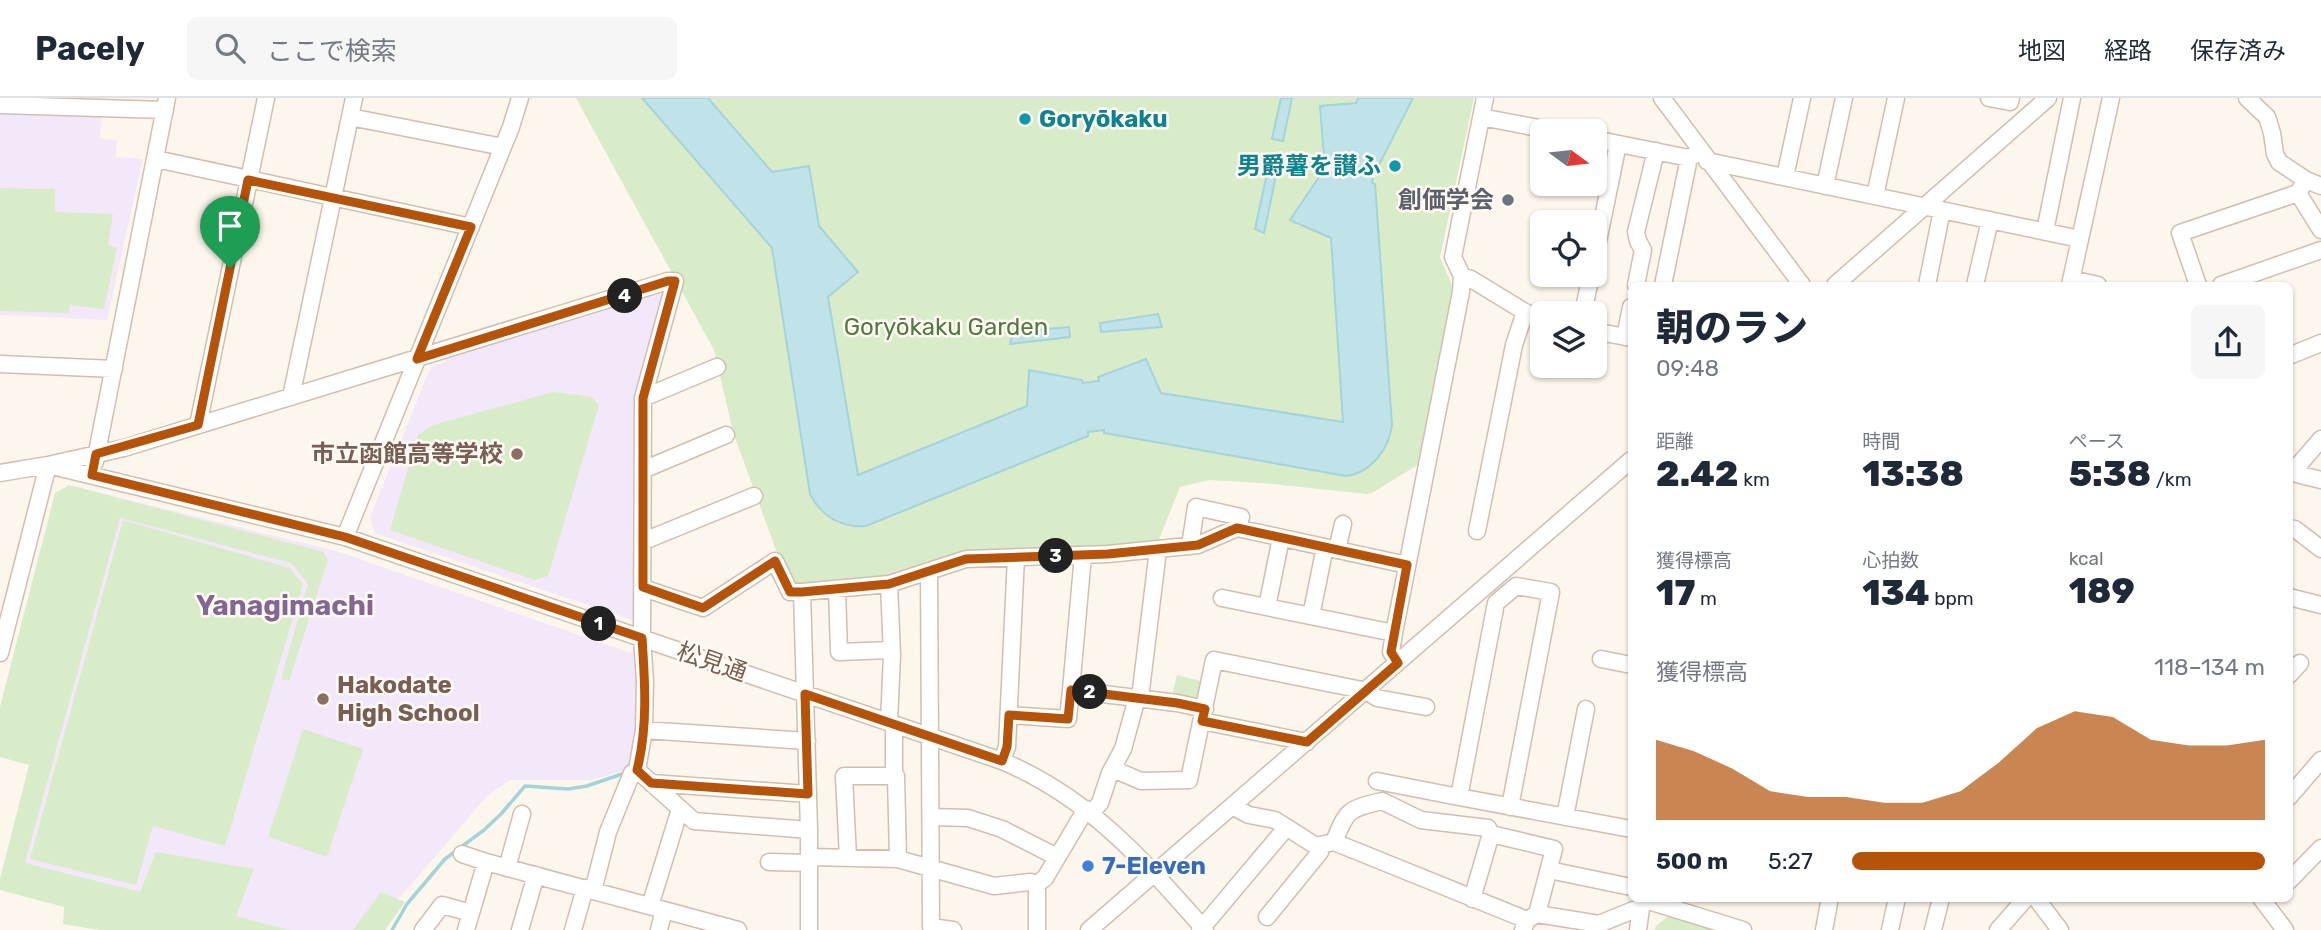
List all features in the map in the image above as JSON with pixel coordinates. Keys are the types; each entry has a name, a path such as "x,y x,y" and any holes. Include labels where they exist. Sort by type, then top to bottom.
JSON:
{"street":[{"path":"198,425 265,98"},
{"path":"291,397 354,98"},
{"path":"345,537 503,147 520,98"},
{"path":"1398,663 1391,652 1461,292 1462,276 1453,257 1485,98"},
{"path":"1786,177 1802,98"},
{"path":"1825,186 1844,98"},
{"path":"1875,196 1896,98"},
{"path":"1989,98 2010,102 2011,98"},
{"path":"1838,282 2048,98"},
{"path":"2045,231 2072,98"},
{"path":"2070,282 2111,98"},
{"path":"2247,98 2267,117 2279,162 2308,186 2321,230"},
{"path":"1667,101 1699,157 1800,282"},
{"path":"0,105 69,102 166,104 92,475"},
{"path":"350,117 503,147"},
{"path":"1481,117 1530,126"},
{"path":"1607,142 1699,157 2080,239"},
{"path":"1604,210 1618,144"},
{"path":"1637,282 1643,250 1636,232 1656,151"},
{"path":"1664,282 1699,157"},
{"path":"156,159 471,227"},
{"path":"2197,282 2179,233 2308,186"},
{"path":"1928,282 1942,210"},
{"path":"1976,282 1990,219"},
{"path":"2240,282 2259,279 2321,250"},
{"path":"1462,276 1530,314"},
{"path":"0,653 48,465 198,425 675,281 643,398 644,730 637,770 632,773 608,832 573,930"},
{"path":"1477,531 1514,345 1525,312"},
{"path":"1607,334 1628,338"},
{"path":"2293,354 2321,343"},
{"path":"0,364 114,369"},
{"path":"643,398 717,367"},
{"path":"643,470 726,435"},
{"path":"2293,469 2321,439"},
{"path":"1089,930 1628,463"},
{"name":"松見通","path":"0,473 48,465 345,537 1002,761 1034,774 1089,811 1118,836 1202,929"},
{"path":"2293,470 2321,480"},
{"path":"644,541 754,496"},
{"path":"1190,546 1196,507 1241,517 1238,528"},
{"path":"1311,615 1331,548 1343,524"},
{"path":"643,587 703,608 775,561 790,592 802,592 889,584 966,559 1083,555 1190,546 1210,541 1238,528 1407,565"},
{"path":"2293,529 2321,549"},
{"path":"1266,607 1282,538"},
{"path":"1037,884 1045,878 1089,811 1100,803 1123,749 1138,698 1158,550"},
{"path":"1009,715 1068,719 1083,555"},
{"path":"1002,761 1007,747 1016,557"},
{"path":"929,571 931,927 953,930"},
{"path":"1495,579 1507,593"},
{"path":"889,584 891,723 896,776 898,859"},
{"path":"1459,797 1496,603 1517,586 1551,592 1510,807"},
{"path":"837,589 839,652 890,650"},
{"path":"802,592 810,860 809,930"},
{"path":"1222,598 1394,633"},
{"path":"2293,598 2321,605"},
{"path":"1601,659 1628,664"},
{"path":"1113,769 1142,781 1189,779 1214,660 1367,691 1377,698 1426,707"},
{"path":"1071,690 1138,698 1307,742"},
{"path":"1565,817 1586,709"},
{"path":"644,730 807,741"},
{"path":"2293,792 2321,760"},
{"path":"637,770 694,821 809,830"},
{"path":"848,858 844,776 894,776"},
{"path":"1377,781 1628,828"},
{"path":"651,783 808,794"},
{"path":"1267,917 1328,844 1353,808 1382,801 1421,820 1488,828 1491,834 1472,899"},
{"path":"1232,806 1249,815 1275,820 1316,846 1328,844 1529,921 1599,924 1640,902"},
{"path":"659,930 657,908 680,809"},
{"path":"508,868 522,814"},
{"path":"931,817 968,818 1002,830 1057,857"},
{"path":"1202,929 1286,828"},
{"path":"1491,834 1554,849 1549,870 1529,921"},
{"path":"2293,877 2321,848"},
{"path":"463,854 738,930"},
{"path":"769,862 848,858 898,859 993,886 1030,882 1037,884"},
{"path":"466,930 486,862"},
{"path":"1549,870 1628,886"},
{"path":"520,930 536,875"},
{"path":"1037,884 1037,930"},
{"path":"1639,930 1642,902"},
{"path":"1645,902 1743,930"},
{"path":"1824,930 1829,902"},
{"path":"1890,930 1896,902"},
{"path":"1933,930 1940,902"},
{"path":"1998,930 2022,902"},
{"path":"2039,902 2060,930"},
{"path":"2268,902 2285,930"},
{"path":"424,930 442,905 471,913"}],"shaded area":[{"path":"0,114 102,115 100,139 117,140 116,157 143,159 107,320 0,315"},
{"name":"市立函館高等学校","path":"668,288 637,392 635,621 375,533 370,517 429,371 435,365 446,362 444,356"},
{"name":"Hakodate High School","path":"69,485 336,551 640,656 639,730 629,769 591,780 510,780 487,796 372,930 241,930 9,868 35,764"}],"green space":[{"name":"Goryōkaku Garden","path":"576,98 1474,98 1440,257 1454,290 1419,464 1367,494 1209,480 1180,487 1157,544 964,554 884,581 793,587 776,550 733,432 714,350"},
{"path":"0,188 55,189 55,212 113,214 108,245 117,248 104,309 70,305 69,313 0,311"},
{"path":"553,392 592,397 599,405 548,576 535,580 390,530 418,435 433,425"},
{"path":"69,485 324,552 328,560 289,681 281,679 308,584 291,563 120,518 25,863 140,892 156,852 254,869 236,916 290,930 99,930 63,924 64,907 0,890 0,879 29,765 0,757 0,707 55,493"},
{"path":"123,520 290,568 303,584 225,846 153,826 136,885 30,859"},
{"path":"1177,675 1205,682 1202,697 1197,701 1172,696"},
{"path":"303,729 363,749 327,857 268,837"},
{"path":"381,892 405,902 385,930 353,930"},
{"path":"1670,914 1721,930 1655,930"}],"water":[{"path":"642,98 708,98 772,172 809,166 819,226 858,272 828,297 858,475 1027,406 1029,370 1082,380 1083,383 1099,381 1098,377 1146,359 1161,393 1343,422 1331,238 1290,220 1321,174 1325,174 1327,158 1324,157 1320,106 1356,103 1358,98 1413,98 1378,167 1375,166 1372,183 1375,184 1392,425 1387,443 1371,465 1346,476 1104,433 1104,430 1088,432 1088,436 866,526 840,523 820,509 810,494 772,248"},
{"path":"1281,98 1292,98 1283,141 1272,139"},
{"path":"1268,169 1277,171 1264,233 1255,229"},
{"path":"1158,314 1162,327 1101,332 1100,323"},
{"path":"1069,327 1070,337 1010,344 1013,332"}],"pier":[{"path":"1324,162 1376,171 1375,178 1323,169"}],"waterway":[{"path":"392,930 407,904 445,859 484,830 525,786 568,789 587,786 625,773"}],"place":[{"name":"Goryōkaku","path":"1025,119"},
{"name":"男爵薯を讃ふ","path":"1395,166"},
{"name":"創価学会","path":"1508,200"},
{"name":"市立函館高等学校","path":"517,454"},
{"name":"Hakodate High School","path":"323,699"},
{"name":"7-Eleven","path":"1088,866"}],"district":[{"name":"Yanagimachi","path":"285,605"}],"route":[{"path":"248,180 471,227 417,359 675,281 643,398 643,587 703,608 775,561 790,592 802,592 889,584 966,559 1108,554 1198,545 1238,528 1407,565 1391,652 1398,663 1307,742 1202,721 1205,709 1071,690 1068,719 1009,715 1007,747 1002,761 805,694 808,794 651,783 637,770 644,730 642,638 345,537 92,475 96,454 198,425 230,268 248,180"}]}
